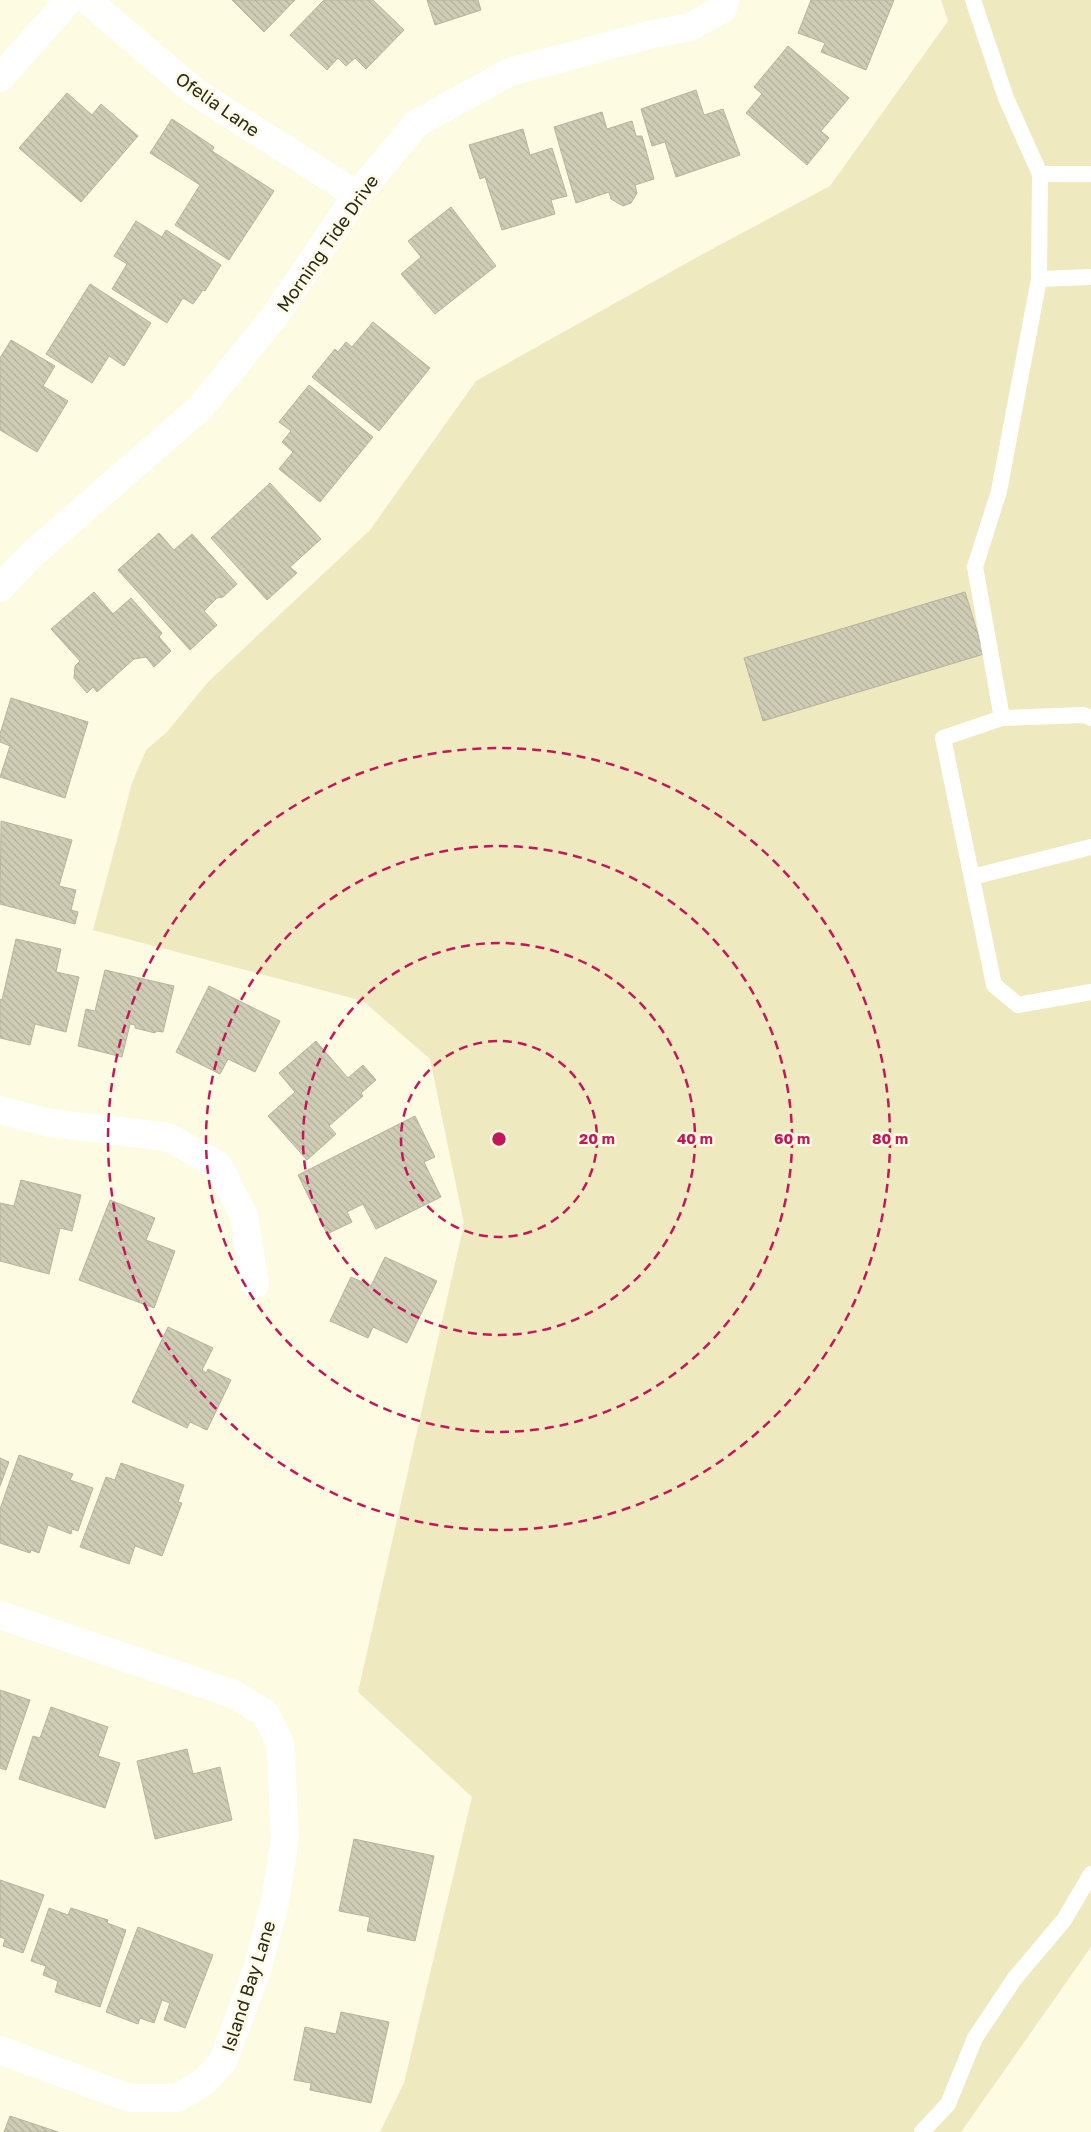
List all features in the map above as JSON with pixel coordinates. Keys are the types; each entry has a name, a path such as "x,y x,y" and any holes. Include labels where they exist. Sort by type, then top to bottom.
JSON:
{"street":[{"path":"0,78 69,0"},
{"name":"Ofelia Lane","path":"88,0 194,91 357,195"},
{"name":"Morning Tide Drive","path":"0,588 30,556 200,408 274,317 357,195 417,124 510,72 653,34 690,27 723,4"},
{"path":"0,1110 50,1123 168,1137 218,1165 244,1216 255,1284"},
{"name":"Island Bay Lane","path":"0,1615 233,1694 265,1714 280,1743 285,1838 275,1902 257,1970 223,2060 204,2082 177,2098 129,2098 0,2050"}],"lane":[{"path":"973,0 1006,98 1040,174 1039,279 999,491 975,567 1002,718"},
{"path":"1040,174 1091,174"},
{"path":"1039,279 1091,277"},
{"path":"1091,718 1084,715 1002,718 943,738 994,985 1018,1005 1091,992"},
{"path":"972,877 1091,847"},
{"path":"922,2132 948,2104 975,2038 1015,1978 1064,1920 1091,1874"}],"shaded area":[{"path":"941,0 1091,0 1091,1947 961,2132 380,2132 404,2083 472,1797 358,1692 464,1224 430,1059 363,1001 93,930 132,783 146,750 167,732 208,682 370,530 476,381 701,255 830,186 948,21"}],"building":[{"path":"232,0 295,0 264,32"},
{"path":"324,0 373,0 404,30 366,69 355,58 346,66 338,58 327,70 290,35"},
{"path":"427,0 478,0 481,10 435,25"},
{"path":"811,0 894,0 866,70 821,52 825,43 798,33"},
{"path":"788,46 849,98 821,131 829,138 807,165 746,113 762,94 754,87"},
{"path":"696,90 704,115 723,109 740,155 676,177 665,142 652,146 641,109"},
{"path":"67,93 92,115 101,104 138,136 81,202 19,148"},
{"path":"602,112 607,129 632,121 636,136 642,136 654,179 635,185 637,193 631,203 623,206 611,199 609,192 576,203 554,127"},
{"path":"172,119 214,147 212,151 274,191 229,260 175,225 200,185 150,153"},
{"path":"523,129 530,155 552,148 567,196 551,200 555,214 502,230 485,177 480,179 469,145"},
{"path":"451,207 496,266 435,314 401,274 421,257 408,241"},
{"path":"136,221 162,237 166,230 221,265 205,291 203,290 193,304 183,298 167,323 112,289 127,264 114,256"},
{"path":"90,284 151,323 124,366 109,356 92,383 46,354"},
{"path":"373,322 430,368 379,431 312,377 335,349 338,352 346,342 352,347"},
{"path":"11,340 55,366 43,386 68,401 37,452 0,430 0,358"},
{"path":"309,385 373,437 320,502 279,469 293,452 282,442 291,431 279,422"},
{"path":"270,483 321,539 290,567 297,573 267,600 211,538"},
{"path":"159,533 174,550 192,534 237,584 223,597 217,598 204,611 217,625 190,650 118,570"},
{"path":"94,592 113,614 131,598 162,633 159,637 171,651 154,667 146,657 134,659 97,692 93,687 87,693 74,678 75,666 80,661 51,629"},
{"path":"965,592 984,654 763,721 744,658"},
{"path":"11,698 88,722 65,798 0,777 10,746 0,742 0,734"},
{"path":"1,821 72,840 59,886 76,890 71,910 78,912 75,924 0,904"},
{"path":"16,939 61,949 56,972 79,977 66,1032 35,1024 30,1045 0,1038 0,999 2,1000"},
{"path":"105,970 174,986 163,1032 156,1031 155,1033 135,1028 135,1025 130,1024 122,1057 78,1046 86,1009 95,1011"},
{"path":"209,986 280,1021 255,1072 228,1059 220,1074 176,1052"},
{"path":"316,1041 348,1078 363,1065 376,1080 361,1093 363,1096 329,1126 336,1134 307,1160 268,1116 295,1092 279,1073"},
{"path":"415,1116 435,1157 424,1162 441,1197 376,1229 363,1204 347,1212 352,1222 327,1234 298,1175"},
{"path":"21,1180 81,1195 72,1231 60,1228 49,1274 0,1261 0,1203 14,1206"},
{"path":"110,1200 155,1218 146,1240 175,1251 154,1308 79,1280"},
{"path":"385,1257 437,1281 407,1343 373,1327 368,1338 330,1321 351,1277 371,1286"},
{"path":"168,1327 213,1348 202,1370 206,1373 208,1369 231,1380 207,1430 190,1422 187,1428 132,1402"},
{"path":"19,1455 73,1474 70,1480 93,1488 78,1531 72,1529 71,1534 48,1525 39,1553 31,1550 30,1553 0,1543 0,1509"},
{"path":"0,1458 9,1462 0,1486"},
{"path":"121,1463 184,1485 178,1502 182,1503 162,1556 135,1546 129,1564 80,1547 106,1477 115,1480"},
{"path":"0,1690 30,1700 6,1770 0,1768"},
{"path":"51,1707 108,1727 98,1756 120,1763 105,1808 19,1779 33,1736 40,1738"},
{"path":"187,1749 193,1774 220,1767 232,1820 155,1839 137,1761"},
{"path":"354,1839 434,1856 415,1941 367,1931 370,1917 339,1911"},
{"path":"0,1880 44,1895 23,1953 3,1946 5,1939 0,1937"},
{"path":"49,1908 68,1915 71,1908 108,1920 107,1923 126,1930 100,2007 55,1992 58,1981 43,1975 46,1966 31,1961"},
{"path":"138,1927 213,1955 185,2028 164,2020 170,2003 162,2000 154,2023 140,2018 138,2024 106,2012"},
{"path":"341,2012 389,2022 371,2103 310,2090 311,2083 294,2080 305,2027 336,2034"},
{"path":"10,2116 58,2132 4,2132"}]}
